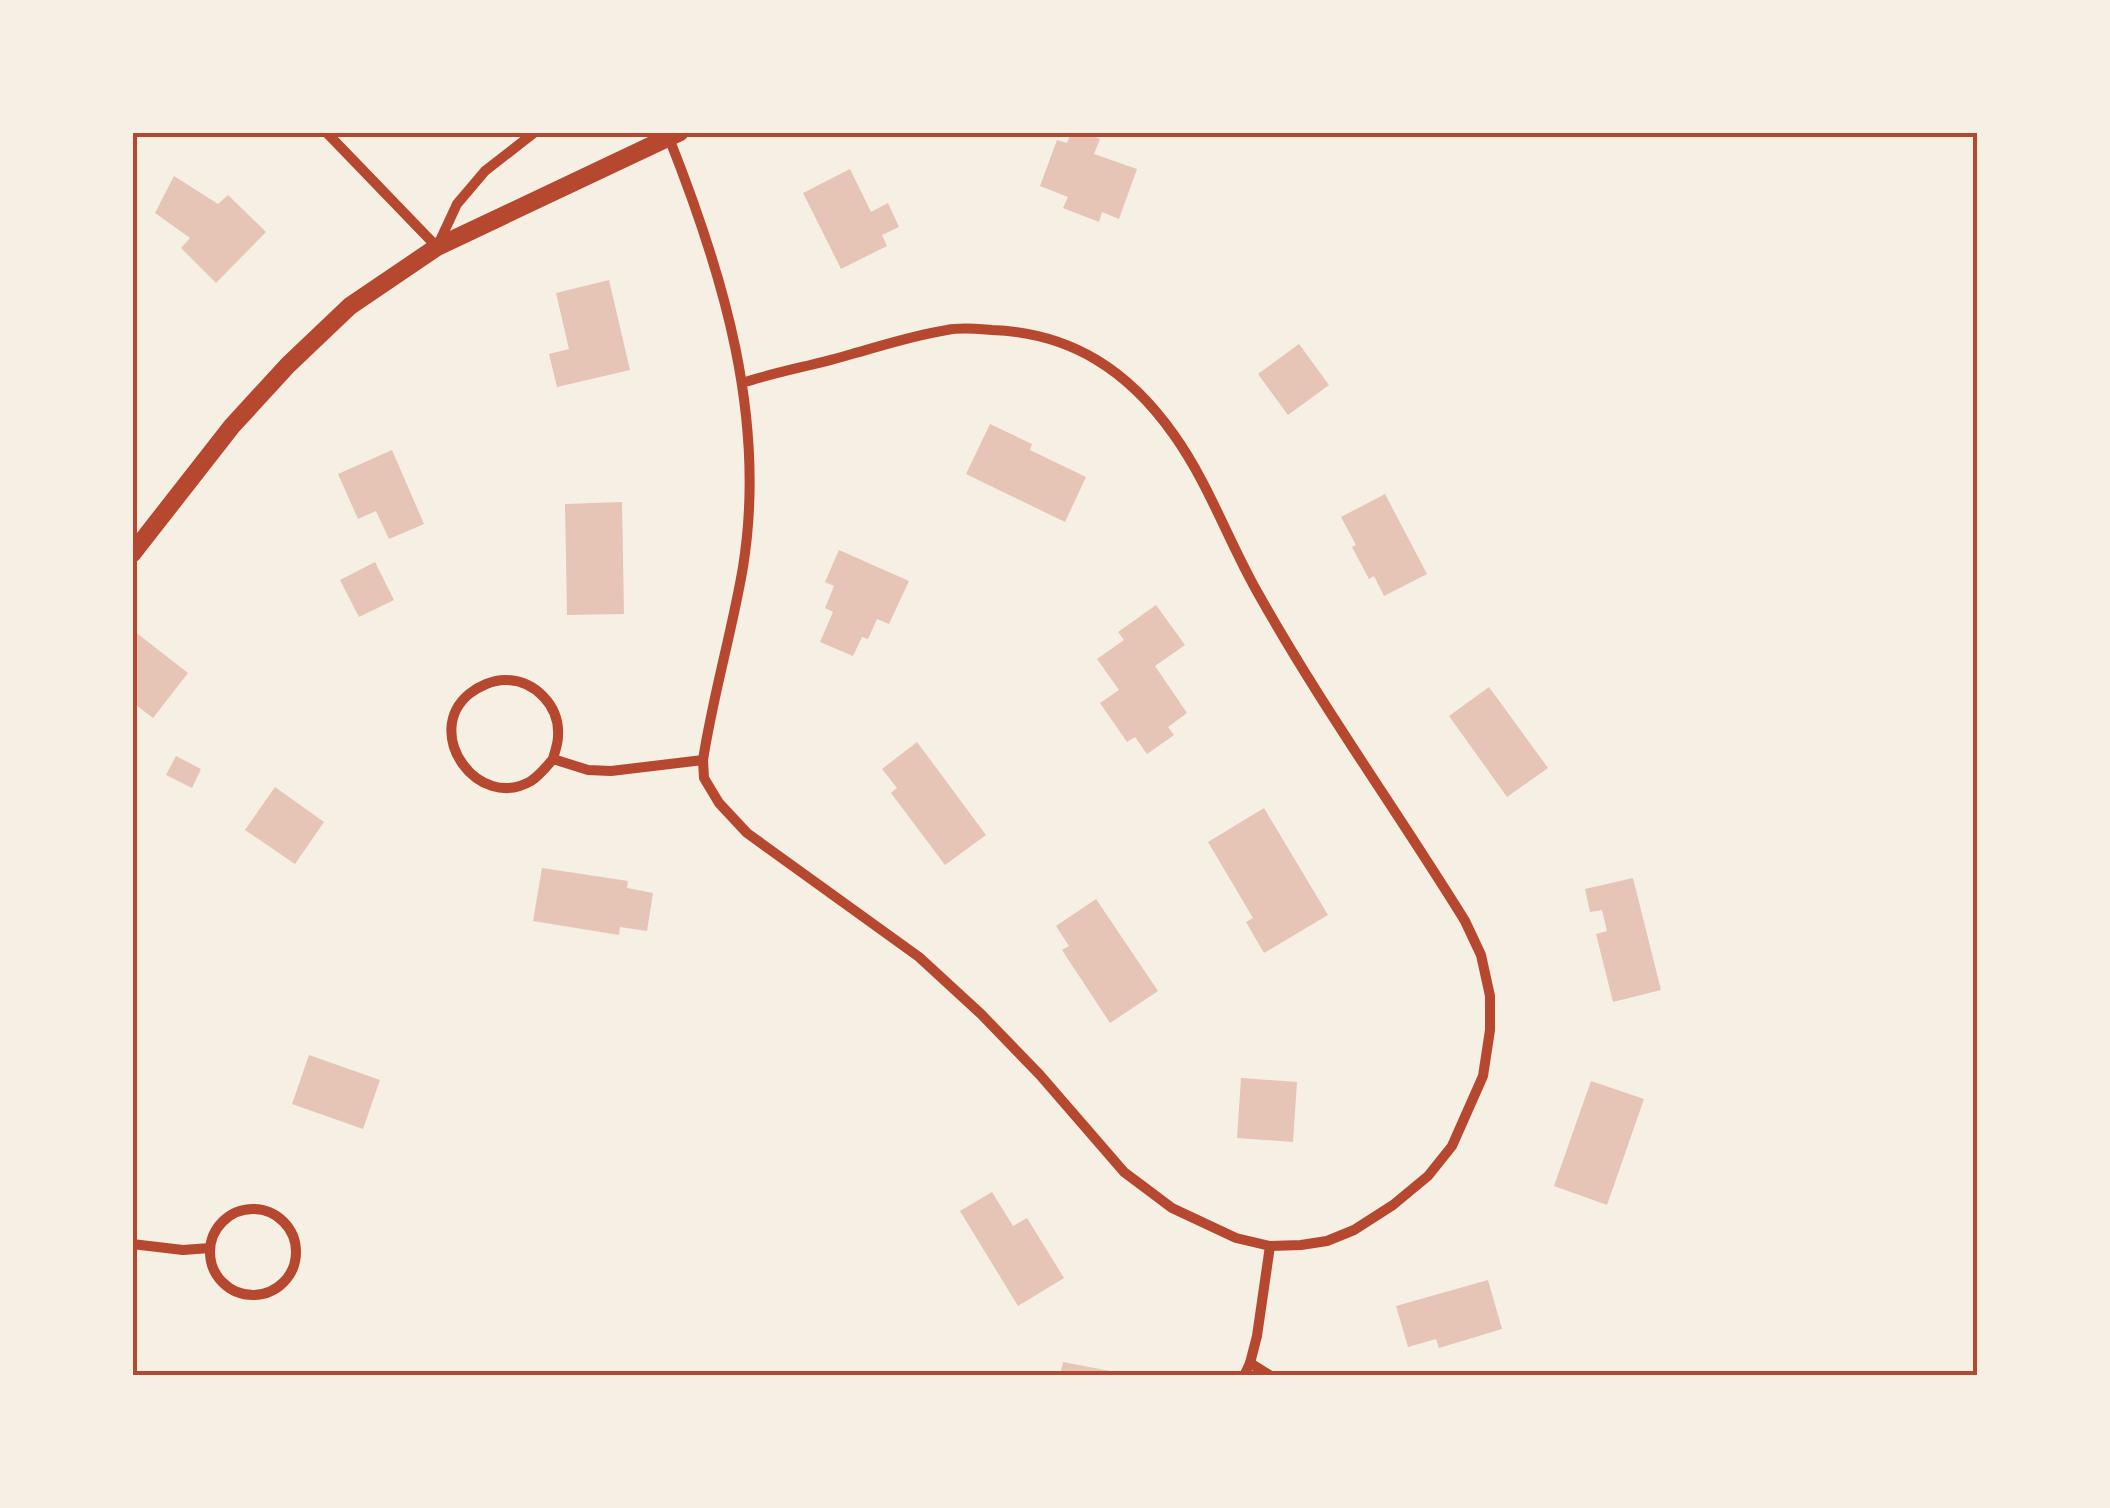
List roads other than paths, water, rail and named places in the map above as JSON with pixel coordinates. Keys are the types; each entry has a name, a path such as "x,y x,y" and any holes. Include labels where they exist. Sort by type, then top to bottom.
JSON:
{"street":[{"path":"326,132 437,247"},
{"path":"437,247 458,204 485,170 535,132"},
{"path":"132,554 232,426 288,364 350,306 437,247 674,135 736,348 748,432 749,497 743,565 704,760 704,778 718,803 747,832 918,956 1040,1075 1124,1172 1172,1208 1236,1238 1270,1246 1301,1245 1354,1230 1428,1176 1452,1146 1483,1076 1490,996 1481,955 1465,920 1260,598 1198,472 1150,404 1096,358 1042,335 1016,330 951,329 742,383"},
{"path":"511,680 528,685 544,696 556,715 558,739 553,759 533,780 517,786 481,782 463,766 453,746 455,713 471,692 488,683 511,680"},
{"path":"553,759 588,770 611,772 704,760"},
{"path":"253,1208 271,1212 286,1224 294,1237 297,1256 290,1275 275,1289 246,1295 219,1280 211,1264 210,1248 214,1230 226,1217 253,1208"},
{"path":"132,1244 183,1250 210,1248"},
{"path":"1244,1376 1257,1336 1270,1246"},
{"path":"1250,1364 1272,1376"}]}
